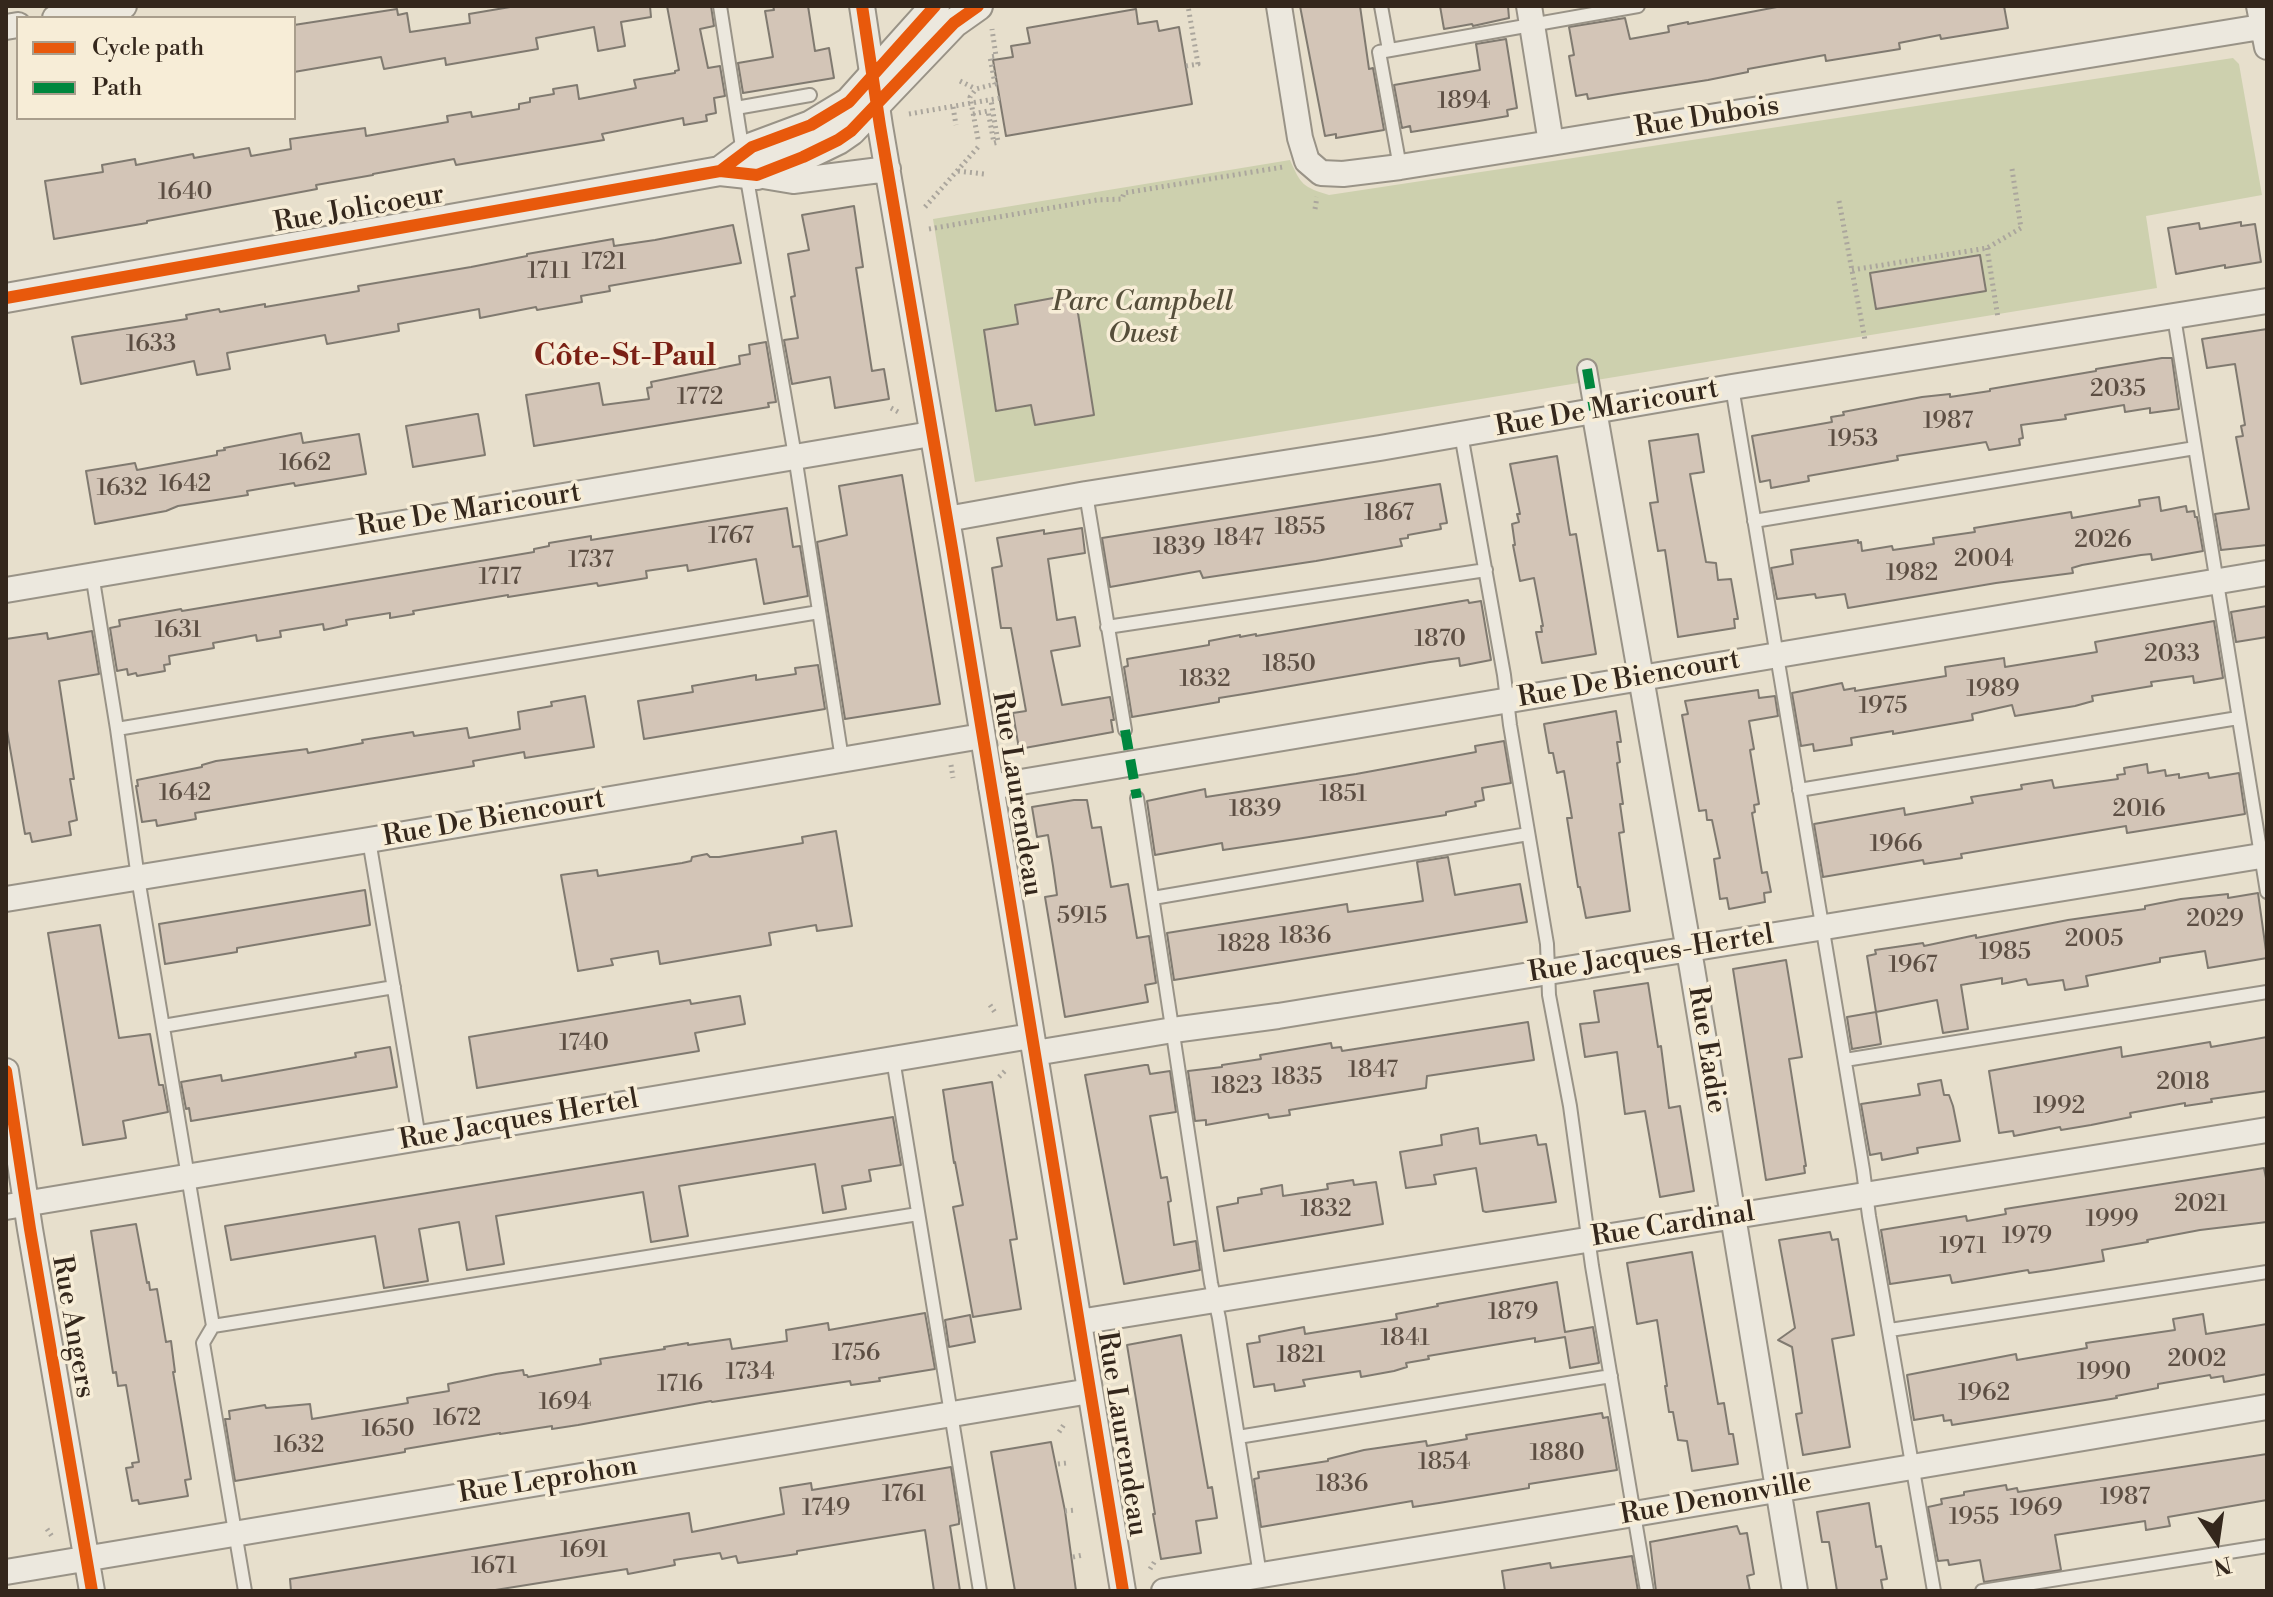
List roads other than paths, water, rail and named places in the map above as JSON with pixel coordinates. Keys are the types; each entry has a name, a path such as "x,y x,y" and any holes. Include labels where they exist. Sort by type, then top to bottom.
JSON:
{"street":[{"path":"66,16 124,6"},
{"name":"Rue Laurendeau","path":"862,6 1123,1591"},
{"name":"Rue Jolicoeur","path":"741,168 752,147 798,131 849,102 935,6"},
{"name":"Rue Dubois","path":"1279,6 1300,138 1307,161 1321,173 1343,174 2264,26"},
{"name":"Rue Jolicoeur","path":"6,298 741,168 831,144 851,131 954,23 984,12"},
{"path":"1530,15 1551,143"},
{"name":"Rue Jolicoeur","path":"741,168 793,181 888,169"},
{"name":"Rue De Maricourt","path":"947,519 2267,301"},
{"name":"Rue Eadie","path":"1587,369 1689,949 1795,1591"},
{"name":"Rue De Maricourt","path":"6,590 931,434"},
{"name":"Rue De Biencourt","path":"991,787 2267,573"},
{"name":"Rue De Biencourt","path":"6,899 982,736"},
{"name":"Rue Jacques-Hertel","path":"1033,1044 1278,1016 2264,856"},
{"name":"Rue Jacques Hertel","path":"16,1205 893,1059 1033,1044"},
{"name":"Rue Angers","path":"6,1071 16,1205 92,1591"},
{"name":"Rue Cardinal","path":"1079,1322 2267,1130"},
{"name":"Rue Leprohon","path":"6,1572 1090,1391"},
{"name":"Rue Denonville","path":"1164,1591 2267,1407"}],"lane":[{"path":"720,6 736,108 741,168 795,456 842,759"},
{"path":"1381,6 1389,50"},
{"path":"1400,167 1379,52 1530,15 1638,6"},
{"path":"736,108 810,95"},
{"path":"2174,317 2238,718 2264,856 2267,892"},
{"path":"1732,387 1934,1591"},
{"path":"1461,434 1547,944 1549,995 1570,1106 1588,1239 1647,1591"},
{"path":"1754,521 2195,448"},
{"path":"1086,494 1125,730"},
{"path":"1107,627 1486,570"},
{"path":"92,574 138,878 213,1326 203,1343 245,1591"},
{"path":"117,729 819,612"},
{"path":"1799,790 2238,718"},
{"path":"1137,798 1260,1575"},
{"path":"1153,898 1528,834"},
{"path":"369,840 419,1138"},
{"path":"163,1026 394,987"},
{"path":"1845,1060 2267,992"},
{"path":"893,1059 980,1591"},
{"path":"213,1326 918,1214"},
{"path":"1890,1330 2267,1272"},
{"path":"1238,1437 1611,1376"},
{"path":"1982,1591 2267,1546"}],"district":[{"name":"Côte-St-Paul","path":"625,358"}],"park label":[{"name":"Parc Campbell Ouest","path":"1143,319"}]}
